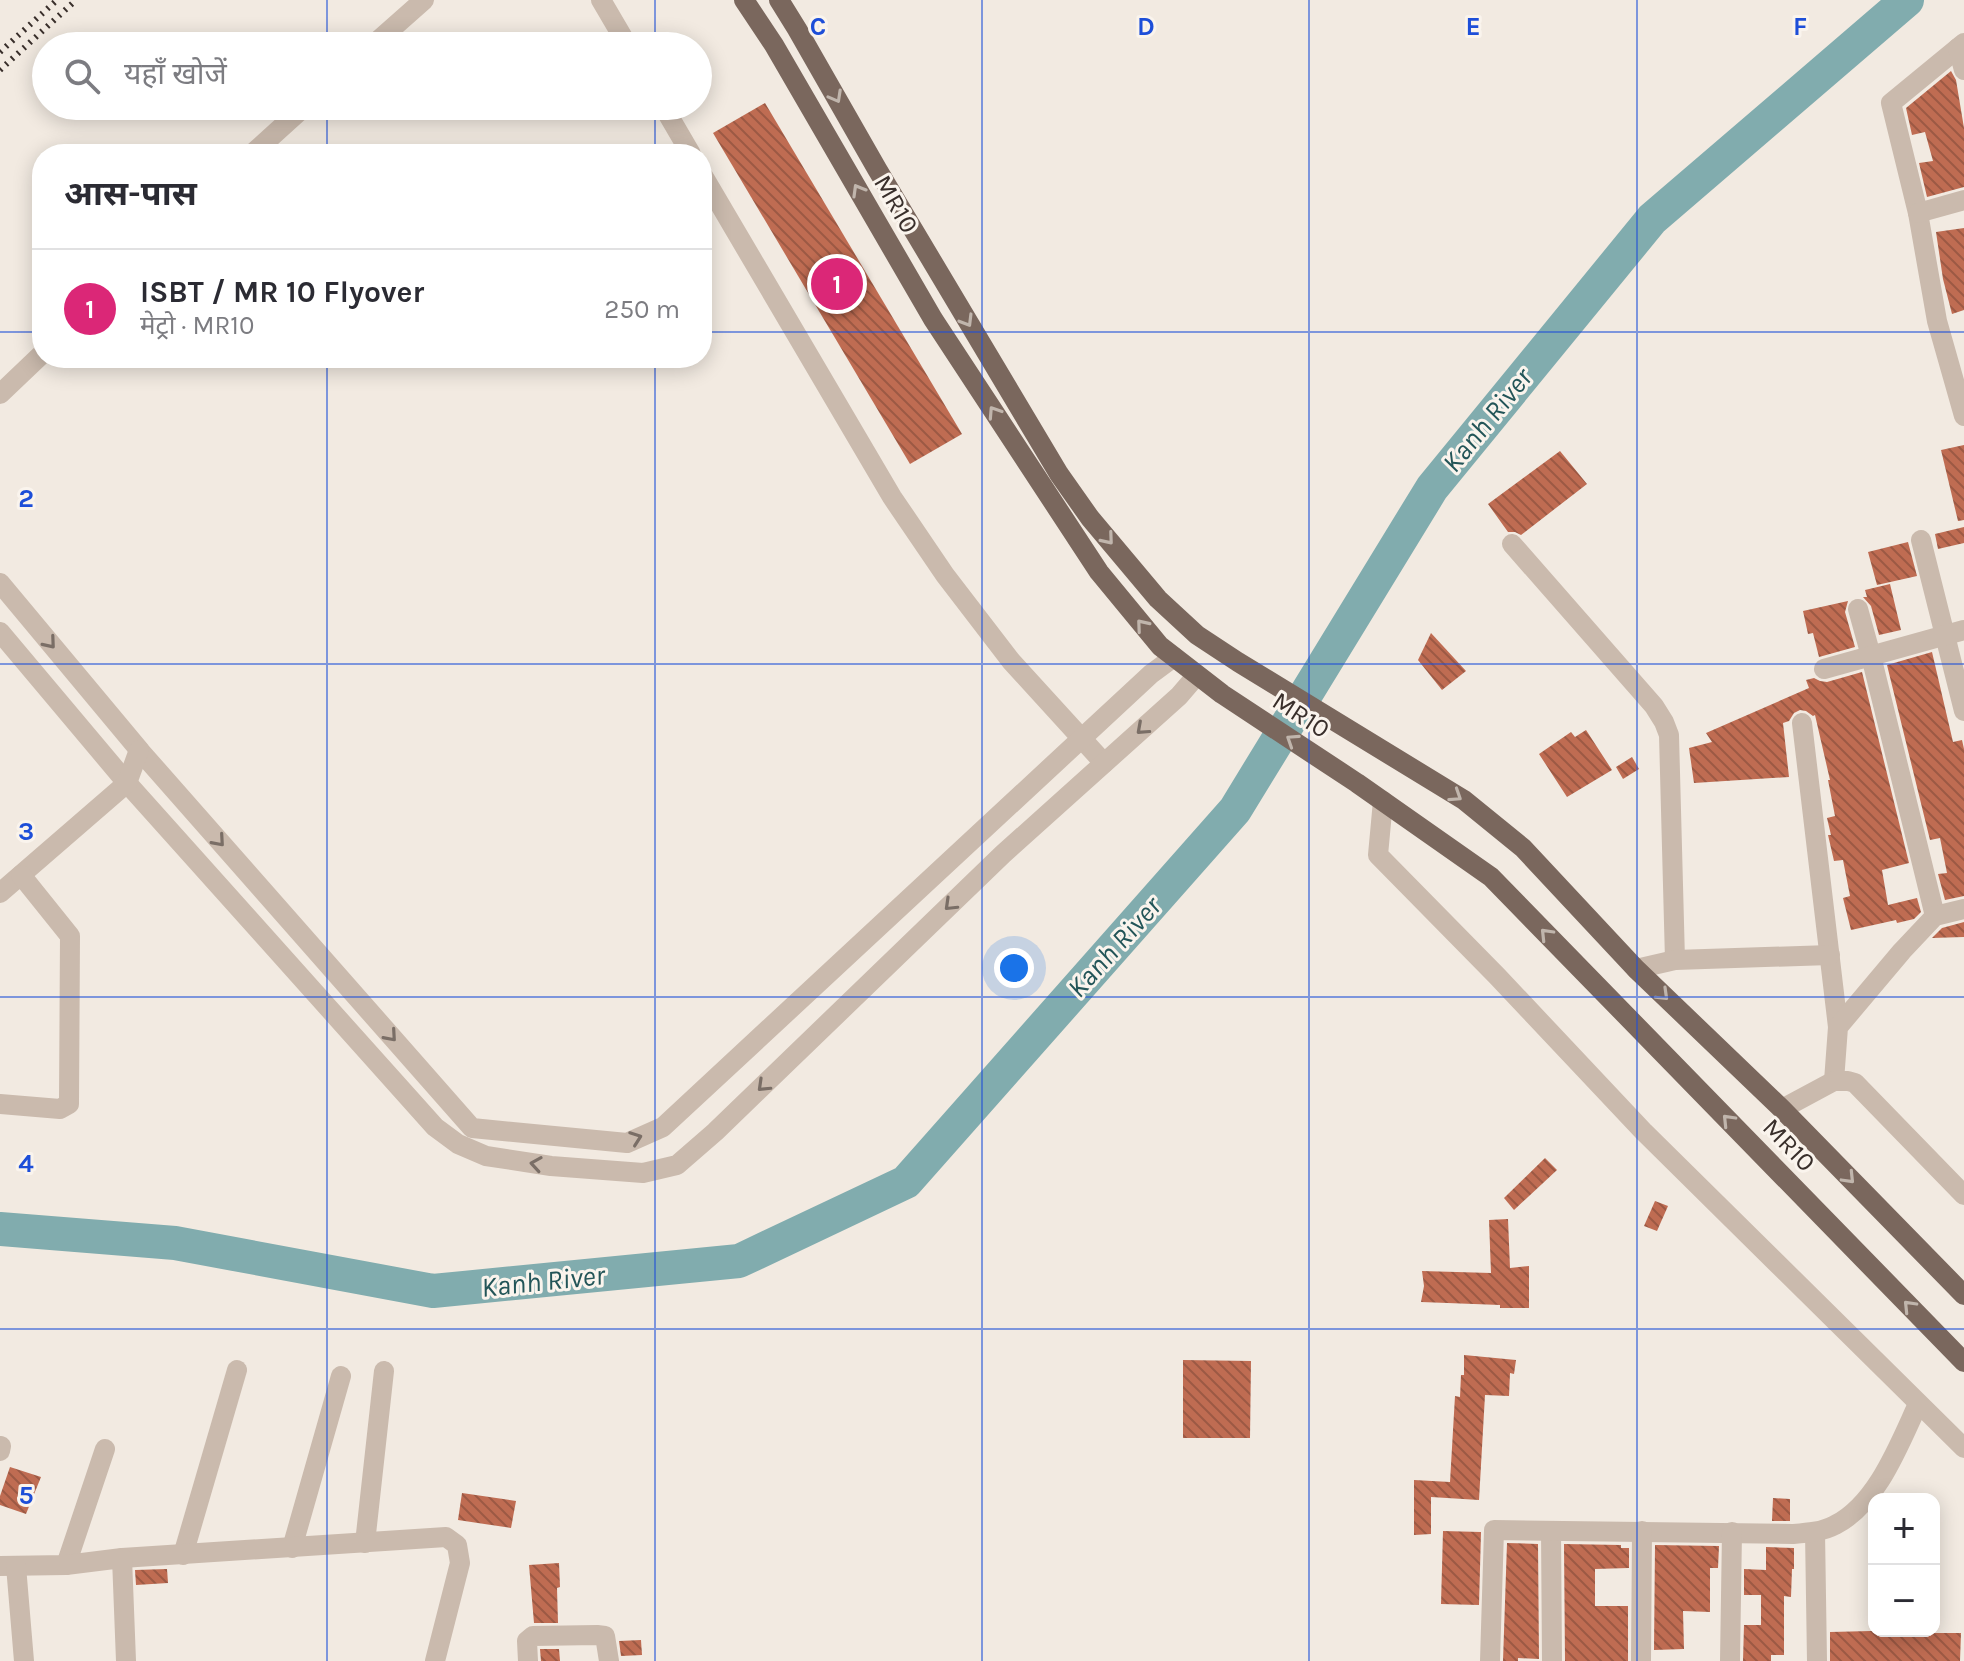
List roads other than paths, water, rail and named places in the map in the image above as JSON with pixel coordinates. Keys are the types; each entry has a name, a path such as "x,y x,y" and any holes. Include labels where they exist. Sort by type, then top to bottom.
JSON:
{"main road":[{"name":"MR10","path":"744,0 774,45 933,319 1099,572 1160,646 1222,694 1491,877 1964,1362"},
{"name":"MR10","path":"779,0 1067,485 1090,518 1158,599 1197,635 1464,800 1523,848 1636,969 1782,1109 1964,1295"}],"street":[{"path":"388,32 424,0"},
{"path":"601,0 620,32"},
{"path":"1961,46 1964,70"},
{"path":"1961,46 1891,103 1918,213 1937,321 1964,416"},
{"path":"263,144 290,120"},
{"path":"671,120 685,144"},
{"path":"712,191 892,497 945,575 1011,661 1104,763"},
{"path":"1918,213 1964,200"},
{"path":"0,394 32,364"},
{"path":"1921,540 1954,632 1964,711"},
{"path":"1512,544 1654,706 1664,722 1669,735 1671,773 1675,960"},
{"path":"0,583 139,750 472,1128 627,1143 663,1127 1081,738 1174,657"},
{"path":"1858,609 1935,916"},
{"path":"0,632 127,783 435,1127 458,1144 486,1156 551,1166 643,1173 677,1165 715,1132 1003,854 1179,696 1197,675"},
{"path":"1824,669 1954,632"},
{"path":"1802,723 1838,1027 1834,1081"},
{"path":"127,783 139,750"},
{"path":"0,893 127,783 160,774"},
{"path":"1383,801 1378,855 1643,1131 1964,1448"},
{"path":"0,1104 60,1109 69,1104 70,936 21,875"},
{"path":"1838,1027 1935,916 1964,909"},
{"path":"1636,969 1675,960 1830,955"},
{"path":"1782,1109 1834,1081 1855,1083 1964,1195"},
{"path":"183,1555 237,1370"},
{"path":"365,1543 384,1371"},
{"path":"292,1548 341,1376"},
{"path":"1490,1661 1494,1530 1815,1532 1835,1525 1854,1512 1876,1488 1918,1404"},
{"path":"66,1565 105,1449"},
{"path":"1551,1531 1552,1661"},
{"path":"1641,1661 1642,1531"},
{"path":"1730,1661 1732,1532"},
{"path":"1815,1532 1817,1661"},
{"path":"24,1661 8,1566 66,1565 122,1558 446,1537 457,1545 460,1563 435,1661"},
{"path":"122,1558 126,1661"},
{"path":"528,1661 527,1641 533,1636 597,1635 605,1636 607,1640 609,1661"}],"waterway":[{"name":"Kanh River","path":"0,1229 175,1243 433,1291 739,1261 906,1182 1235,810 1432,488 1652,219 1907,0"}],"railway":[{"path":"0,52 57,0"},
{"path":"41,32 76,0"},
{"path":"0,70 32,41"}],"place":[{"name":"ISBT / MR 10 Flyover","path":"837,284"}]}
